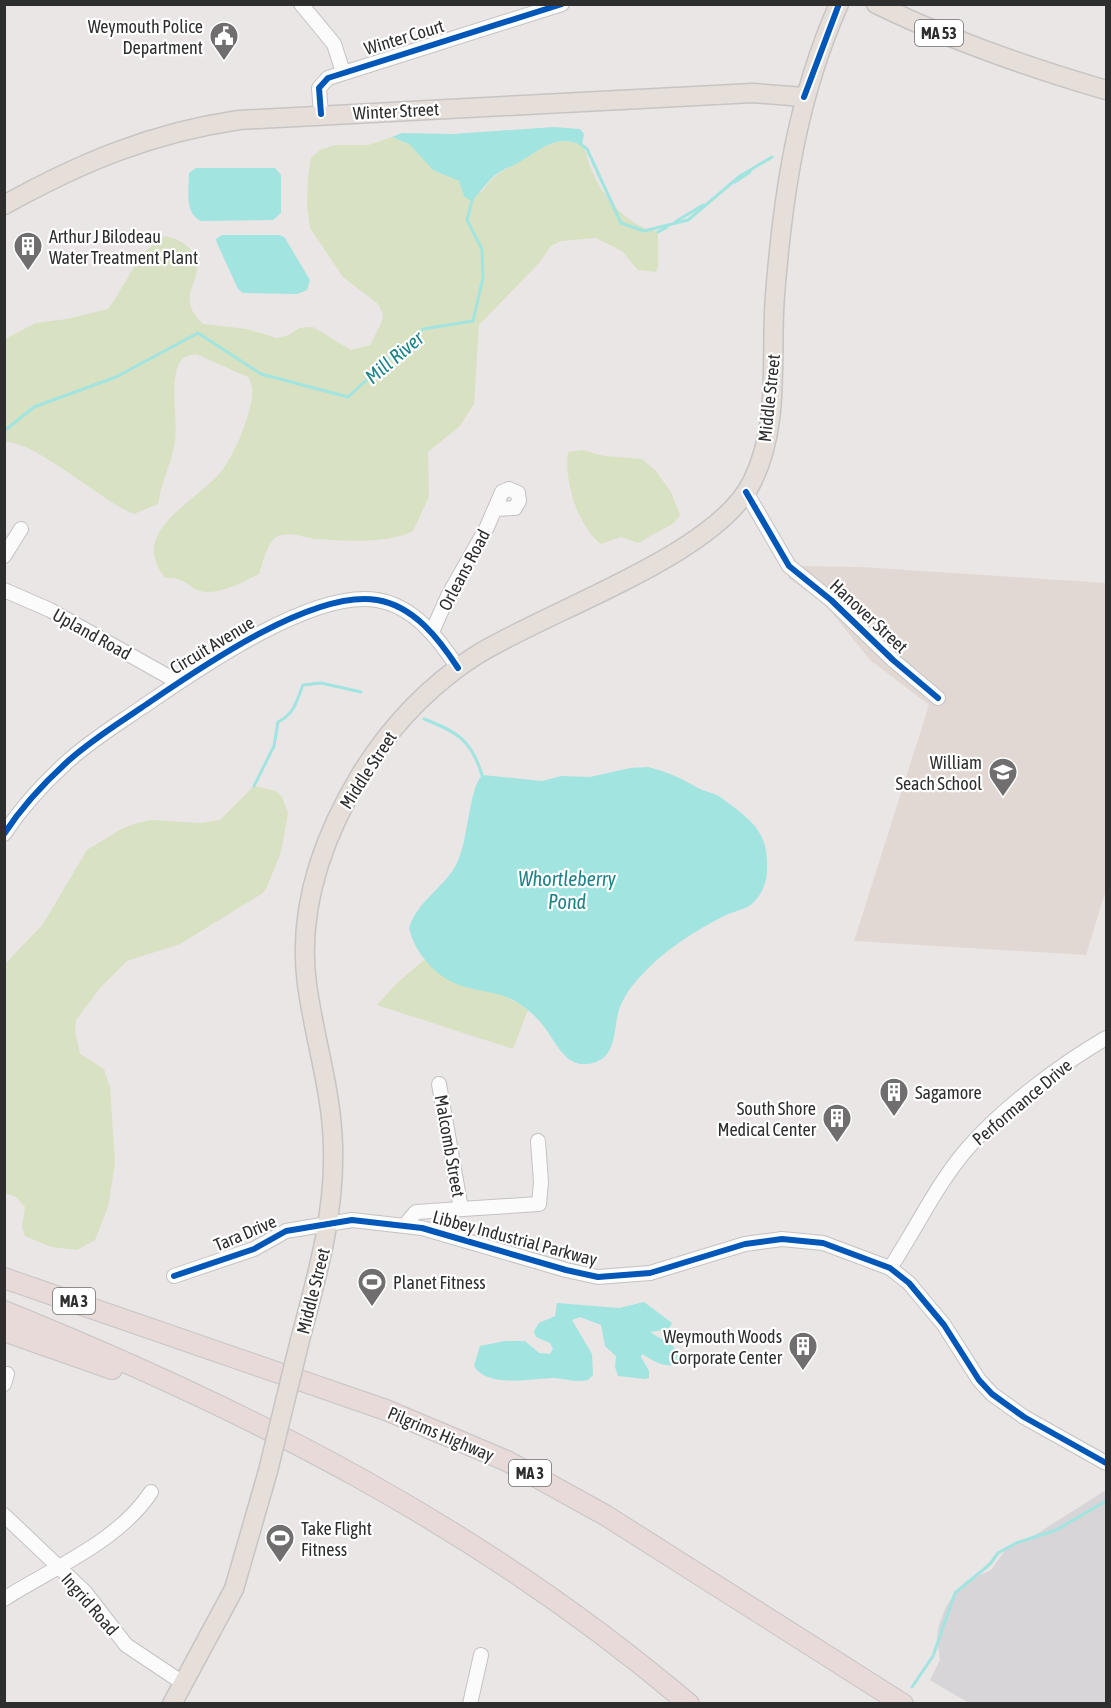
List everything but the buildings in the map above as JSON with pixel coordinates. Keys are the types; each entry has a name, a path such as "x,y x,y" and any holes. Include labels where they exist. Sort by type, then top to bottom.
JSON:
{"highway":[{"path":"4,1264 26,1285"},
{"name":"Pilgrims Highway","path":"4,1278 377,1407 498,1457 605,1515 903,1704"},
{"name":"MA 3","path":"4,1311 106,1353 255,1422 385,1490 486,1552 583,1619 689,1704"},
{"path":"4,1331 255,1422"}],"main road":[{"name":"Middle Street","path":"172,1704 234,1589 268,1470 330,1222 334,1163 332,1122 305,965 306,925 314,881 332,832 371,759 413,707 458,668 524,628 611,586 698,539 717,524 746,492 755,474 767,438 772,400 775,300 789,172 804,97 839,4"},
{"name":"MA 53","path":"876,4 971,46 1042,72 1107,90"},
{"name":"Winter Street","path":"4,205 80,165 153,138 239,120 753,93 804,97"}],"street":[{"path":"301,4 334,44 343,72"},
{"name":"Winter Court","path":"321,114 319,88 322,82 343,72 562,4"},
{"name":"Hanover Street","path":"746,492 789,567 831,600 938,698"},
{"name":"Orleans Road","path":"432,632 495,509"},
{"path":"4,556 21,529"},
{"name":"Upland Road","path":"4,590 50,610 178,682"},
{"name":"Circuit Avenue","path":"4,834 68,761 178,682 260,632 339,603 367,599 389,603 432,632 458,668"},
{"name":"Performance Drive","path":"890,1268 947,1175 986,1128 1062,1066 1107,1038"},
{"name":"Malcomb Street","path":"439,1084 461,1209"},
{"path":"405,1225 416,1212 539,1204 541,1182 538,1141"},
{"name":"Libbey Industrial Parkway","path":"330,1222 352,1220 405,1225 598,1277 650,1274 745,1244 782,1239 823,1243 890,1268 909,1283 927,1303 967,1365 992,1394 1024,1417 1107,1463"},
{"name":"Tara Drive","path":"174,1275 254,1249 286,1231 330,1222"},
{"path":"4,1599 114,1531 135,1513 151,1492"},
{"name":"Ingrid Road","path":"4,1515 85,1592 126,1645 183,1683"},
{"path":"470,1704 482,1655"}],"shaded area":[{"name":"William Seach School","path":"800,566 862,567 1106,583 1106,890 1086,955 854,941 929,705 870,660 824,603 788,578"},
{"path":"1106,1490 1106,1703 969,1703 930,1680 940,1660 937,1638 939,1625 946,1606 965,1582 991,1570 1006,1549 1035,1535"}],"green space":[{"path":"392,137 409,144 433,170 459,181 464,195 482,192 498,174 548,145 564,141 582,145 595,177 616,208 636,223 658,232 656,272 638,270 622,251 596,238 561,241 551,246 539,263 479,325 474,404 460,426 428,452 429,497 413,531 391,538 366,541 281,535 270,544 259,574 219,591 202,592 178,579 165,578 155,560 155,544 161,530 172,516 214,479 229,460 242,433 250,407 252,389 248,377 196,354 187,356 180,362 175,379 175,441 158,504 134,514 33,451 18,444 5,442 5,339 36,323 67,319 108,309 139,260 165,236 185,244 194,254 197,268 190,293 190,304 195,315 203,324 247,329 277,338 289,335 299,328 313,327 351,350 370,345 381,324 383,314 378,304 343,277 310,228 307,203 308,179 311,158 320,150 336,145 368,145"},
{"path":"583,450 604,456 642,459 655,470 671,492 680,515 674,523 638,543 621,537 601,544 585,526 570,489 568,452"},
{"path":"254,786 276,791 282,797 288,813 281,852 263,893 180,944 127,961 100,988 76,1020 75,1031 80,1054 104,1069 110,1087 115,1163 108,1207 95,1240 77,1250 51,1247 25,1236 22,1227 25,1207 16,1197 5,1193 5,964 43,924 87,850 123,828 137,823 151,820 200,823 220,820"},
{"path":"424,960 449,974 516,1002 528,1010 513,1049 377,1005 398,982"}],"water":[{"path":"554,127 580,129 584,134 582,145 564,141 548,145 496,174 471,201 464,196 459,181 433,170 409,144 392,137 402,133 452,134"},
{"path":"196,168 275,168 281,175 281,213 273,220 201,221 192,213 189,200 189,173"},
{"path":"222,235 280,235 285,238 310,280 307,290 297,294 243,293 238,289 217,243 216,239"},
{"name":"Whortleberry Pond","path":"648,767 717,795 750,820 765,846 766,881 760,895 749,906 724,916 690,935 649,967 626,994 618,1014 614,1038 608,1053 596,1062 578,1063 564,1055 540,1021 522,1005 512,999 462,986 436,971 416,947 409,928 419,909 456,865 464,843 474,792 482,775 542,781 561,776 590,777 630,768"},
{"path":"644,1302 672,1323 669,1329 650,1332 673,1346 681,1359 680,1363 665,1365 642,1354 641,1357 649,1371 649,1378 618,1376 615,1367 616,1356 605,1346 601,1325 580,1317 572,1320 592,1354 593,1375 588,1380 555,1378 500,1380 490,1378 474,1366 480,1346 505,1341 525,1341 539,1353 550,1354 553,1349 550,1343 536,1337 534,1331 539,1323 555,1316 557,1303 619,1308"}],"waterway":[{"name":"Mill River","path":"579,143 587,149 621,223 644,231 688,220 740,176 772,157"},
{"name":"Mill River","path":"735,182 750,172"},
{"name":"Mill River","path":"4,431 34,407 116,377 198,333 261,374 348,397 423,329 473,321 483,278 482,249 467,220 473,197"},
{"path":"675,222 703,205"},
{"name":"Mill River","path":"658,232 667,227"},
{"path":"254,786 274,746 278,722 292,710 303,685 321,683 361,692"},
{"path":"424,719 461,738 473,753 482,775"},
{"path":"912,1687 933,1656 955,1593 990,1564 998,1553 1016,1543 1056,1530 1106,1501"}],"cycle path":[{"path":"321,114 319,88 328,78 562,4"},
{"path":"804,97 839,4"},
{"path":"746,492 789,566 831,600 893,660 938,698"},
{"path":"4,834 42,787 94,740 254,636 320,607 350,600 377,600 390,603 403,609 424,625 443,646 458,668"},
{"path":"174,1276 254,1249 286,1231 352,1220 422,1228 566,1270 598,1277 650,1273 745,1244 782,1239 823,1243 890,1268 909,1283 944,1325 979,1380 992,1394 1024,1417 1106,1463"}],"place":[{"name":"Weymouth Police Department","path":"224,62"},
{"name":"Arthur J Bilodeau Water Treatment Plant","path":"28,272"},
{"name":"William Seach School","path":"1003,798"},
{"name":"Sagamore","path":"894,1118"},
{"name":"South Shore Medical Center","path":"837,1144"},
{"name":"Planet Fitness","path":"372,1308"},
{"name":"Weymouth Woods Corporate Center","path":"803,1372"},
{"name":"Take Flight Fitness","path":"280,1564"}]}
